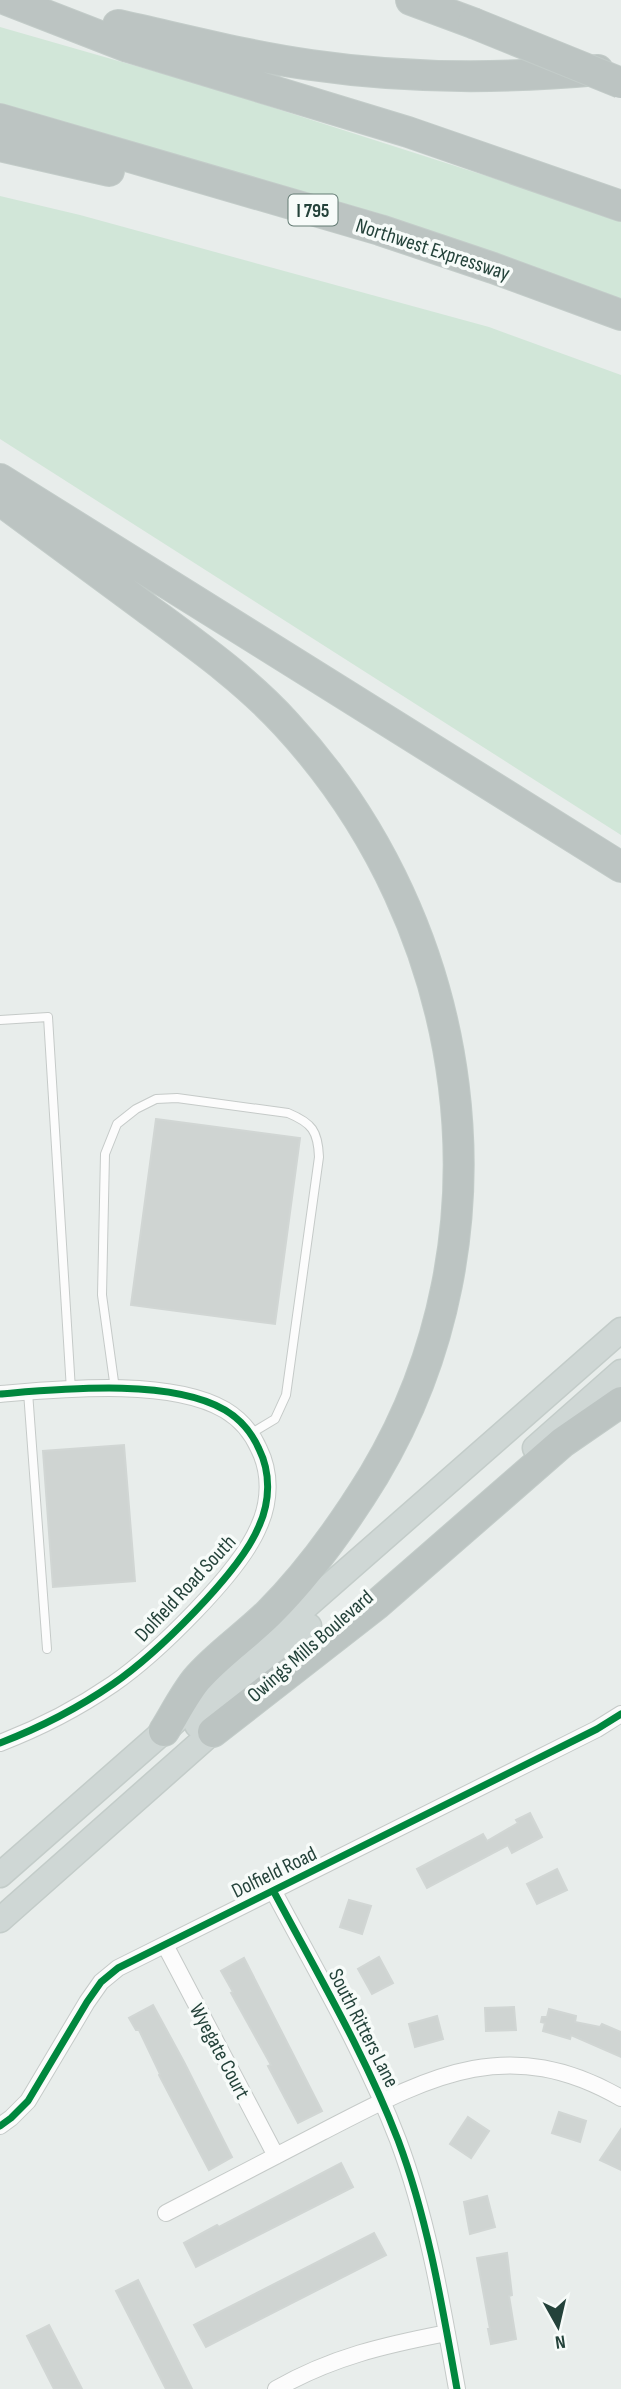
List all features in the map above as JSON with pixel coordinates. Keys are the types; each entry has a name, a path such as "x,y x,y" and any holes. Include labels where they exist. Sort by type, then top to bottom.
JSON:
{"highway":[{"path":"411,0 621,83"},
{"path":"9,1 259,56 360,71 414,76 507,76 621,67"},
{"path":"9,1 128,47 408,132 621,206"},
{"name":"Northwest Expressway","path":"0,119 380,230 493,268 621,316"},
{"path":"0,146 58,158 340,231 380,230"},
{"path":"0,479 621,867"},
{"path":"0,500 229,670 284,722 331,776 371,836 417,932 440,1007 454,1082 459,1148 451,1257 445,1291 426,1359 396,1434 351,1510 296,1584 267,1615 197,1679 164,1731"},
{"path":"213,1732 376,1605 563,1442 621,1402"}],"main road":[{"name":"Owings Mills Boulevard","path":"0,1875 621,1330"},
{"name":"Owings Mills Boulevard","path":"0,1920 621,1372"},
{"path":"0,1900 449,1502 550,1392"}],"street":[{"name":"Dolfield Road South","path":"0,1394 115,1389 159,1392 206,1402 224,1409 239,1420 250,1434 263,1458 268,1493 259,1527 250,1545 226,1576 169,1636 113,1684 45,1723 0,1743"},
{"name":"Dolfield Road","path":"0,2126 28,2101 101,1982 118,1968 597,1729 621,1714"},
{"name":"South Ritters Lane","path":"274,1892 382,2101 415,2191 428,2237 457,2389"},
{"name":"Wyegate Court","path":"165,1945 276,2156"},
{"path":"166,2213 382,2101 446,2074 469,2069 513,2066 539,2068 594,2083 621,2098"},
{"path":"276,2389 331,2361 378,2347 447,2333"}],"lane":[{"path":"0,1020 48,1017 71,1390"},
{"path":"115,1389 102,1294 105,1154 117,1124 136,1109 156,1099 177,1098 288,1113 303,1120 315,1131 318,1157 286,1395 275,1419 250,1434"},
{"path":"27,1392 47,1649"}],"green space":[{"path":"0,27 209,87 621,219 621,304 0,107"},
{"path":"0,196 80,215 489,327 621,375 621,835 0,439"}],"building":[{"path":"156,1119 300,1138 275,1324 131,1305"},
{"path":"124,1445 135,1581 53,1587 43,1451"},
{"path":"530,1813 542,1837 512,1853 508,1845 427,1888 417,1869 483,1834 487,1841"},
{"path":"557,1869 567,1890 537,1904 527,1884"},
{"path":"349,1900 371,1906 362,1934 340,1927"},
{"path":"379,1957 393,1983 372,1994 358,1969"},
{"path":"244,1958 322,2111 298,2123 268,2066 271,2065 221,1971"},
{"path":"153,2005 232,2157 209,2170 159,2075 139,2030 136,2030 129,2018"},
{"path":"514,2007 516,2030 486,2031 485,2008"},
{"path":"549,2009 576,2016 575,2022 600,2027 602,2024 621,2032 621,2057 571,2035 570,2039 543,2031 545,2023 541,2022 542,2017 547,2017"},
{"path":"437,2016 443,2039 415,2047 409,2024"},
{"path":"559,2112 586,2121 580,2142 552,2133"},
{"path":"468,2117 489,2131 471,2158 450,2144"},
{"path":"621,2129 621,2170 600,2160"},
{"path":"341,2163 353,2187 196,2267 184,2243"},
{"path":"487,2196 495,2227 470,2234 464,2202"},
{"path":"374,2233 386,2255 206,2347 194,2325"},
{"path":"507,2253 512,2295 509,2296 516,2339 491,2344 477,2258"},
{"path":"138,2280 192,2389 166,2389 116,2291"},
{"path":"49,2325 82,2389 54,2389 27,2336"}],"cycle path":[{"path":"0,1394 115,1388 175,1393 202,1400 225,1410 249,1432 263,1458 268,1488 263,1517 249,1545 216,1589 173,1634 131,1671 100,1693 58,1717 0,1743"},
{"path":"0,2126 28,2101 87,2002 101,1982 118,1968 597,1729 621,1714"},
{"path":"274,1892 356,2045 398,2140 426,2232 457,2389"}]}
